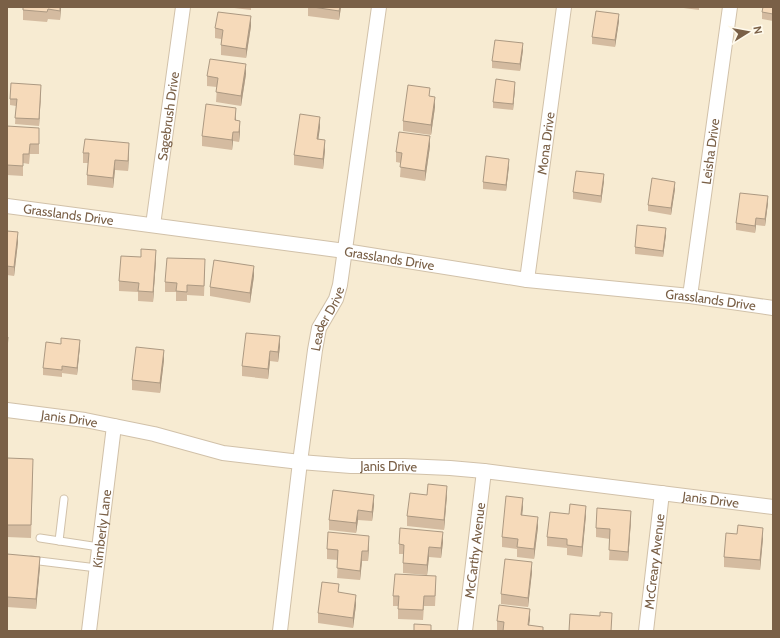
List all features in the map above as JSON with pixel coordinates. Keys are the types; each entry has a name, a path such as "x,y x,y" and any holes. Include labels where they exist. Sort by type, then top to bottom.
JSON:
{"street":[{"name":"Sagebrush Drive","path":"153,225 184,7"},
{"name":"Leader Drive","path":"280,631 315,350 319,328 336,299 340,285 379,7"},
{"name":"Mona Drive","path":"527,280 564,7"},
{"name":"Leisha Drive","path":"690,296 730,7"},
{"name":"Grasslands Drive","path":"7,206 345,251 527,280 690,296 773,308"},
{"name":"Janis Drive","path":"7,410 85,420 154,434 223,453 351,466 404,466 484,471 773,507"},
{"name":"Kimberly Lane","path":"89,631 114,426"},
{"name":"McCarthy Avenue","path":"464,631 484,471"},
{"name":"McCreary Avenue","path":"646,631 662,493"}],"lane":[{"path":"59,541 64,499"},
{"path":"40,538 99,547"},
{"path":"22,559 97,568"}],"shaded area":[{"path":"7,7 773,7 773,631 7,631"}],"building":[{"path":"23,7 60,7 60,11 48,9 47,12 23,10"},
{"path":"313,7 340,7 339,11"},
{"path":"763,7 773,7 773,14 762,12"},
{"path":"596,11 619,14 615,40 592,37"},
{"path":"218,12 251,16 246,49 221,45 223,30 215,28"},
{"path":"495,40 523,43 520,64 492,61"},
{"path":"210,59 246,64 241,96 216,92 218,78 207,76"},
{"path":"496,79 515,82 513,104 493,102"},
{"path":"11,83 41,85 39,119 15,118 17,99 10,99"},
{"path":"408,85 430,88 429,96 435,97 431,125 403,121"},
{"path":"206,104 236,108 235,120 240,121 239,132 233,132 232,140 202,136"},
{"path":"300,114 320,117 317,139 325,140 323,159 294,155"},
{"path":"7,126 39,128 39,144 30,144 29,154 23,154 23,166 7,165"},
{"path":"399,132 430,136 425,171 400,167 402,153 396,152"},
{"path":"85,139 129,143 128,161 115,160 113,178 87,175 89,153 83,153"},
{"path":"486,156 509,159 506,185 483,182"},
{"path":"576,171 604,174 601,196 573,192"},
{"path":"652,178 675,182 671,208 648,205"},
{"path":"740,193 768,196 765,219 756,218 755,226 736,223"},
{"path":"637,225 666,228 663,251 635,247"},
{"path":"7,231 18,232 14,267 7,266"},
{"path":"141,249 156,250 153,292 138,291 139,283 119,281 121,256 141,257"},
{"path":"167,258 205,259 204,286 187,285 187,292 176,291 177,283 165,282"},
{"path":"214,260 254,266 250,293 210,287"},
{"path":"246,333 280,336 278,352 270,351 268,369 242,366"},
{"path":"61,338 80,340 77,368 62,366 62,370 43,368 46,342 61,344"},
{"path":"136,347 164,350 160,383 132,380"},
{"path":"7,458 33,459 31,525 7,525"},
{"path":"428,484 447,486 444,520 407,516 410,493 427,495"},
{"path":"333,490 374,495 372,512 358,510 356,523 329,520"},
{"path":"506,496 523,498 521,515 538,517 534,549 517,547 518,539 502,537"},
{"path":"570,504 586,506 582,547 567,545 567,539 547,537 550,512 569,514"},
{"path":"597,508 631,511 628,552 609,550 610,529 596,528"},
{"path":"738,525 763,528 760,560 724,557 726,533 737,534"},
{"path":"400,528 443,532 441,548 429,547 427,565 403,563 404,545 399,544"},
{"path":"328,532 369,536 368,551 362,551 360,571 337,568 338,550 327,549"},
{"path":"7,554 40,557 36,599 7,597"},
{"path":"505,559 532,562 528,598 501,594"},
{"path":"395,574 436,576 435,596 424,596 423,610 398,609 399,596 393,596"},
{"path":"322,582 339,584 338,592 356,595 353,618 318,613"},
{"path":"499,605 530,609 528,625 543,627 543,631 503,631 504,622 497,621"},
{"path":"600,612 612,613 611,631 569,631 570,614 600,616"},
{"path":"414,624 431,625 431,631 414,631"}]}
